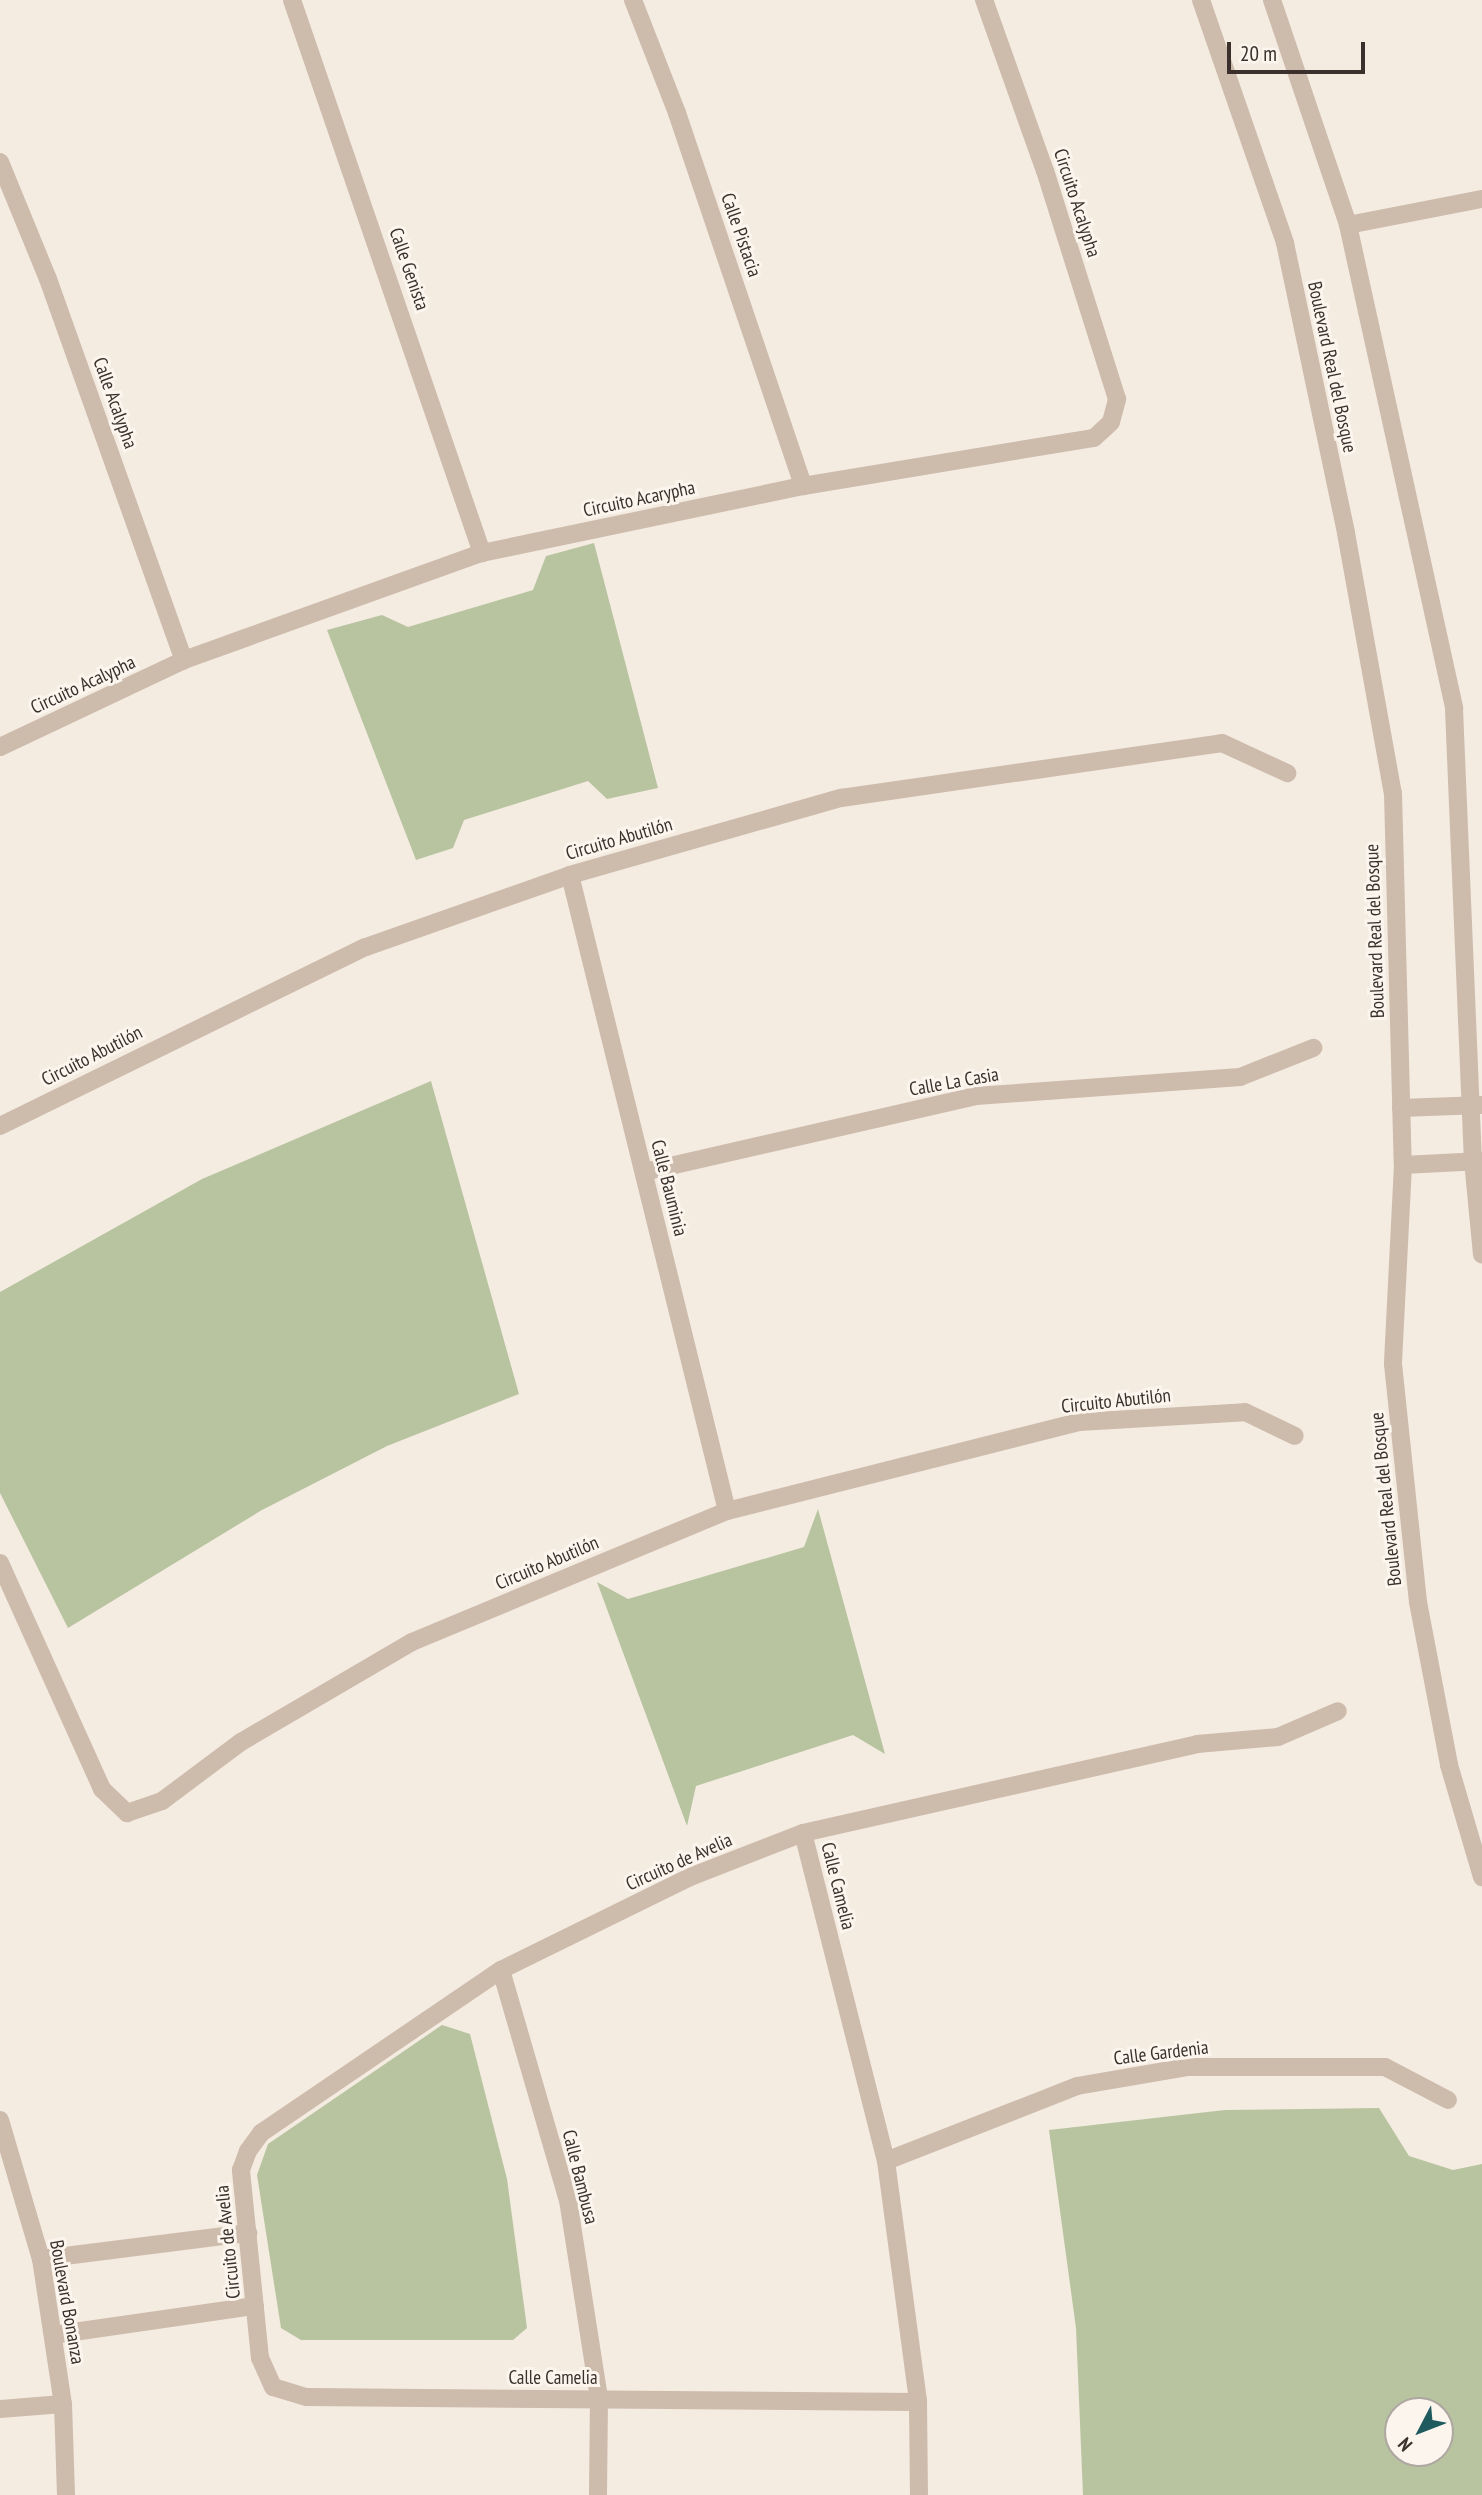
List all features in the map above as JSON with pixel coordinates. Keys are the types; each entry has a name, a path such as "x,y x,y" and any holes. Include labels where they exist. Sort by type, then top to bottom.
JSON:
{"street":[{"name":"Calle Genista","path":"292,0 482,553"},
{"name":"Calle Pistacia","path":"634,0 677,113 803,486"},
{"name":"Circuito Acalypha","path":"984,0 1045,171 1117,399 1111,422"},
{"name":"Boulevard Real del Bosque","path":"1201,0 1285,243 1346,533 1393,793 1403,1165 1393,1364 1418,1602 1449,1765 1482,1877"},
{"path":"1272,0 1348,225 1454,709 1482,1255"},
{"name":"Calle Acalypha","path":"0,162 48,279 184,660"},
{"path":"1348,225 1482,199"},
{"name":"Circuito Acarypha","path":"184,660 482,553 803,486 1094,438 1111,422"},
{"name":"Circuito Acalypha","path":"0,747 184,660"},
{"name":"Circuito Abutilón","path":"0,1126 366,947 570,875 841,798 1222,743 1287,773"},
{"name":"Calle Bauminia","path":"570,875 727,1511"},
{"name":"Calle La Casia","path":"644,1172 976,1096 1240,1077 1313,1048"},
{"path":"1401,1108 1476,1105"},
{"path":"1403,1165 1477,1161"},
{"name":"Circuito Abutilón","path":"0,1563 102,1789 127,1813 162,1801 241,1742 412,1642 727,1511 1079,1422 1245,1412 1295,1436"},
{"name":"Circuito de Avelia","path":"255,2306 242,2171 261,2133 501,1970 690,1877 803,1833 1197,1744 1278,1737 1338,1712"},
{"name":"Calle Camelia","path":"803,1833 886,2161 918,2402 919,2495"},
{"name":"Calle Bambusa","path":"501,1970 568,2200 599,2399 598,2495"},
{"name":"Calle Gardenia","path":"886,2161 1077,2086 1188,2067 1385,2067 1448,2100"},
{"name":"Boulevard Bonanza","path":"0,2120 41,2259 62,2403 66,2495"},
{"path":"41,2259 248,2233"},
{"path":"53,2335 255,2306"},
{"name":"Calle Camelia","path":"255,2306 260,2358 273,2387 306,2397 918,2402"},
{"path":"0,2409 62,2403"}],"green space":[{"path":"594,543 658,788 607,799 588,781 464,820 453,848 416,860 327,630 382,615 408,627 533,590 546,556"},
{"path":"431,1081 519,1394 387,1446 262,1510 68,1628 0,1493 0,1292 202,1179"},
{"path":"818,1509 885,1754 853,1735 696,1786 687,1826 597,1582 628,1599 804,1547"},
{"path":"442,2025 470,2034 507,2179 527,2328 513,2340 301,2340 281,2328 257,2175 268,2144"},
{"path":"1379,2108 1409,2156 1453,2170 1482,2164 1482,2495 1083,2495 1076,2328 1049,2130 1225,2110"}]}
